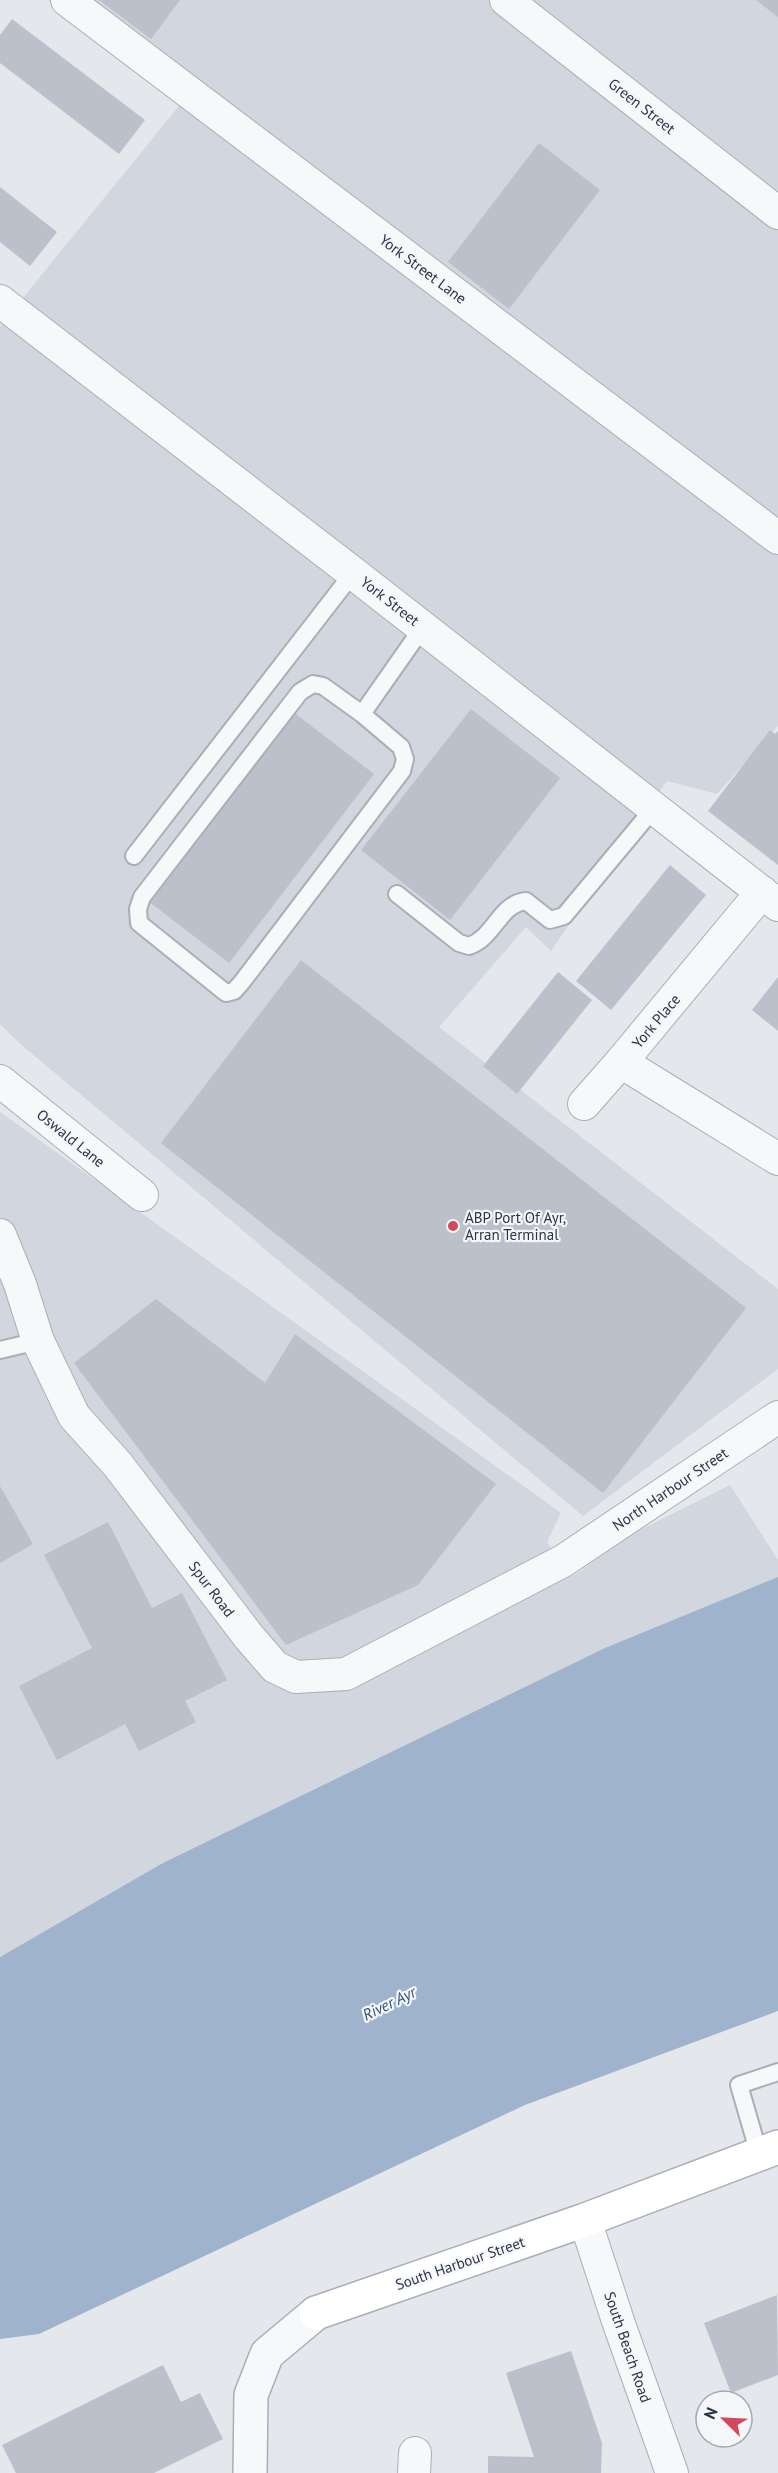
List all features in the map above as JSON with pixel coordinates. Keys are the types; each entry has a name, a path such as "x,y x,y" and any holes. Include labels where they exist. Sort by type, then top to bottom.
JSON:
{"main road":[{"name":"South Harbour Street","path":"316,2313 585,2220 768,2151"}],"street":[{"name":"York Street Lane","path":"67,0 777,536"},
{"name":"Green Street","path":"507,0 778,213"},
{"name":"York Street","path":"0,301 423,627 770,899"},
{"name":"York Place","path":"770,899 621,1062 778,1159"},
{"path":"584,1104 621,1062"},
{"name":"Oswald Lane","path":"0,1081 142,1195"},
{"name":"Spur Road","path":"0,1235 20,1284 38,1341 74,1416 118,1465 249,1637 275,1667 296,1677 346,1674 563,1561"},
{"name":"North Harbour Street","path":"563,1561 778,1417"},
{"name":"South Beach Road","path":"585,2220 672,2473"},
{"name":"South Harbour Street","path":"250,2473 251,2396 267,2354 316,2313"}],"lane":[{"path":"134,856 353,573"},
{"path":"362,714 423,627"},
{"path":"313,684 323,686 362,714 401,747 405,759 402,771 242,982 234,991 226,993 139,922 138,909 142,897 300,692 313,684"},
{"path":"397,894 459,943 469,946 485,938 509,907 518,902 526,901 550,920 558,919 564,916 654,808"},
{"path":"0,1350 38,1341"},
{"path":"768,2151 738,2085 778,2072"}],"shaded area":[{"path":"48,0 778,0 778,726 717,794 667,781 551,951 526,927 439,1027 778,1289 778,1369 583,1516 17,1041 0,1024 0,326 183,101"},
{"path":"0,1112 561,1513 547,1542 573,1576 632,1534 730,1485 778,1560 778,1577 161,1864 0,1957"}],"water":[{"name":"River Ayr","path":"778,1577 778,2011 525,2105 39,2334 0,2339 0,1957 161,1864 605,1648"}],"building":[{"path":"99,0 180,0 151,39"},
{"path":"756,0 778,0 778,17"},
{"path":"12,19 145,120 119,154 0,63 0,35"},
{"path":"539,143 600,190 509,309 448,262"},
{"path":"0,187 57,232 30,266 0,242"},
{"path":"471,709 560,778 450,920 361,850"},
{"path":"292,711 374,774 229,963 148,901"},
{"path":"770,730 775,734 778,731 778,865 708,811"},
{"path":"670,865 706,895 611,1010 576,981"},
{"name":"ABP Port Of Ayr, Arran Terminal","path":"301,960 746,1308 603,1493 161,1143"},
{"path":"558,972 592,1000 517,1094 483,1066"},
{"path":"778,977 778,1031 752,1010"},
{"path":"156,1299 265,1383 295,1334 496,1484 418,1585 286,1645 74,1363"},
{"path":"0,1486 33,1544 0,1563"},
{"path":"108,1522 152,1608 182,1593 227,1680 185,1701 196,1722 139,1751 125,1724 57,1760 19,1686 92,1648 44,1555"},
{"path":"777,2295 778,2375 741,2389 729,2389 704,2323"},
{"path":"571,2351 602,2443 601,2473 488,2473 488,2456 534,2457 506,2373"},
{"path":"163,2365 181,2402 200,2393 223,2439 154,2473 16,2473 2,2445"}],"place":[{"name":"ABP Port Of Ayr, Arran Terminal","path":"453,1226"}]}
